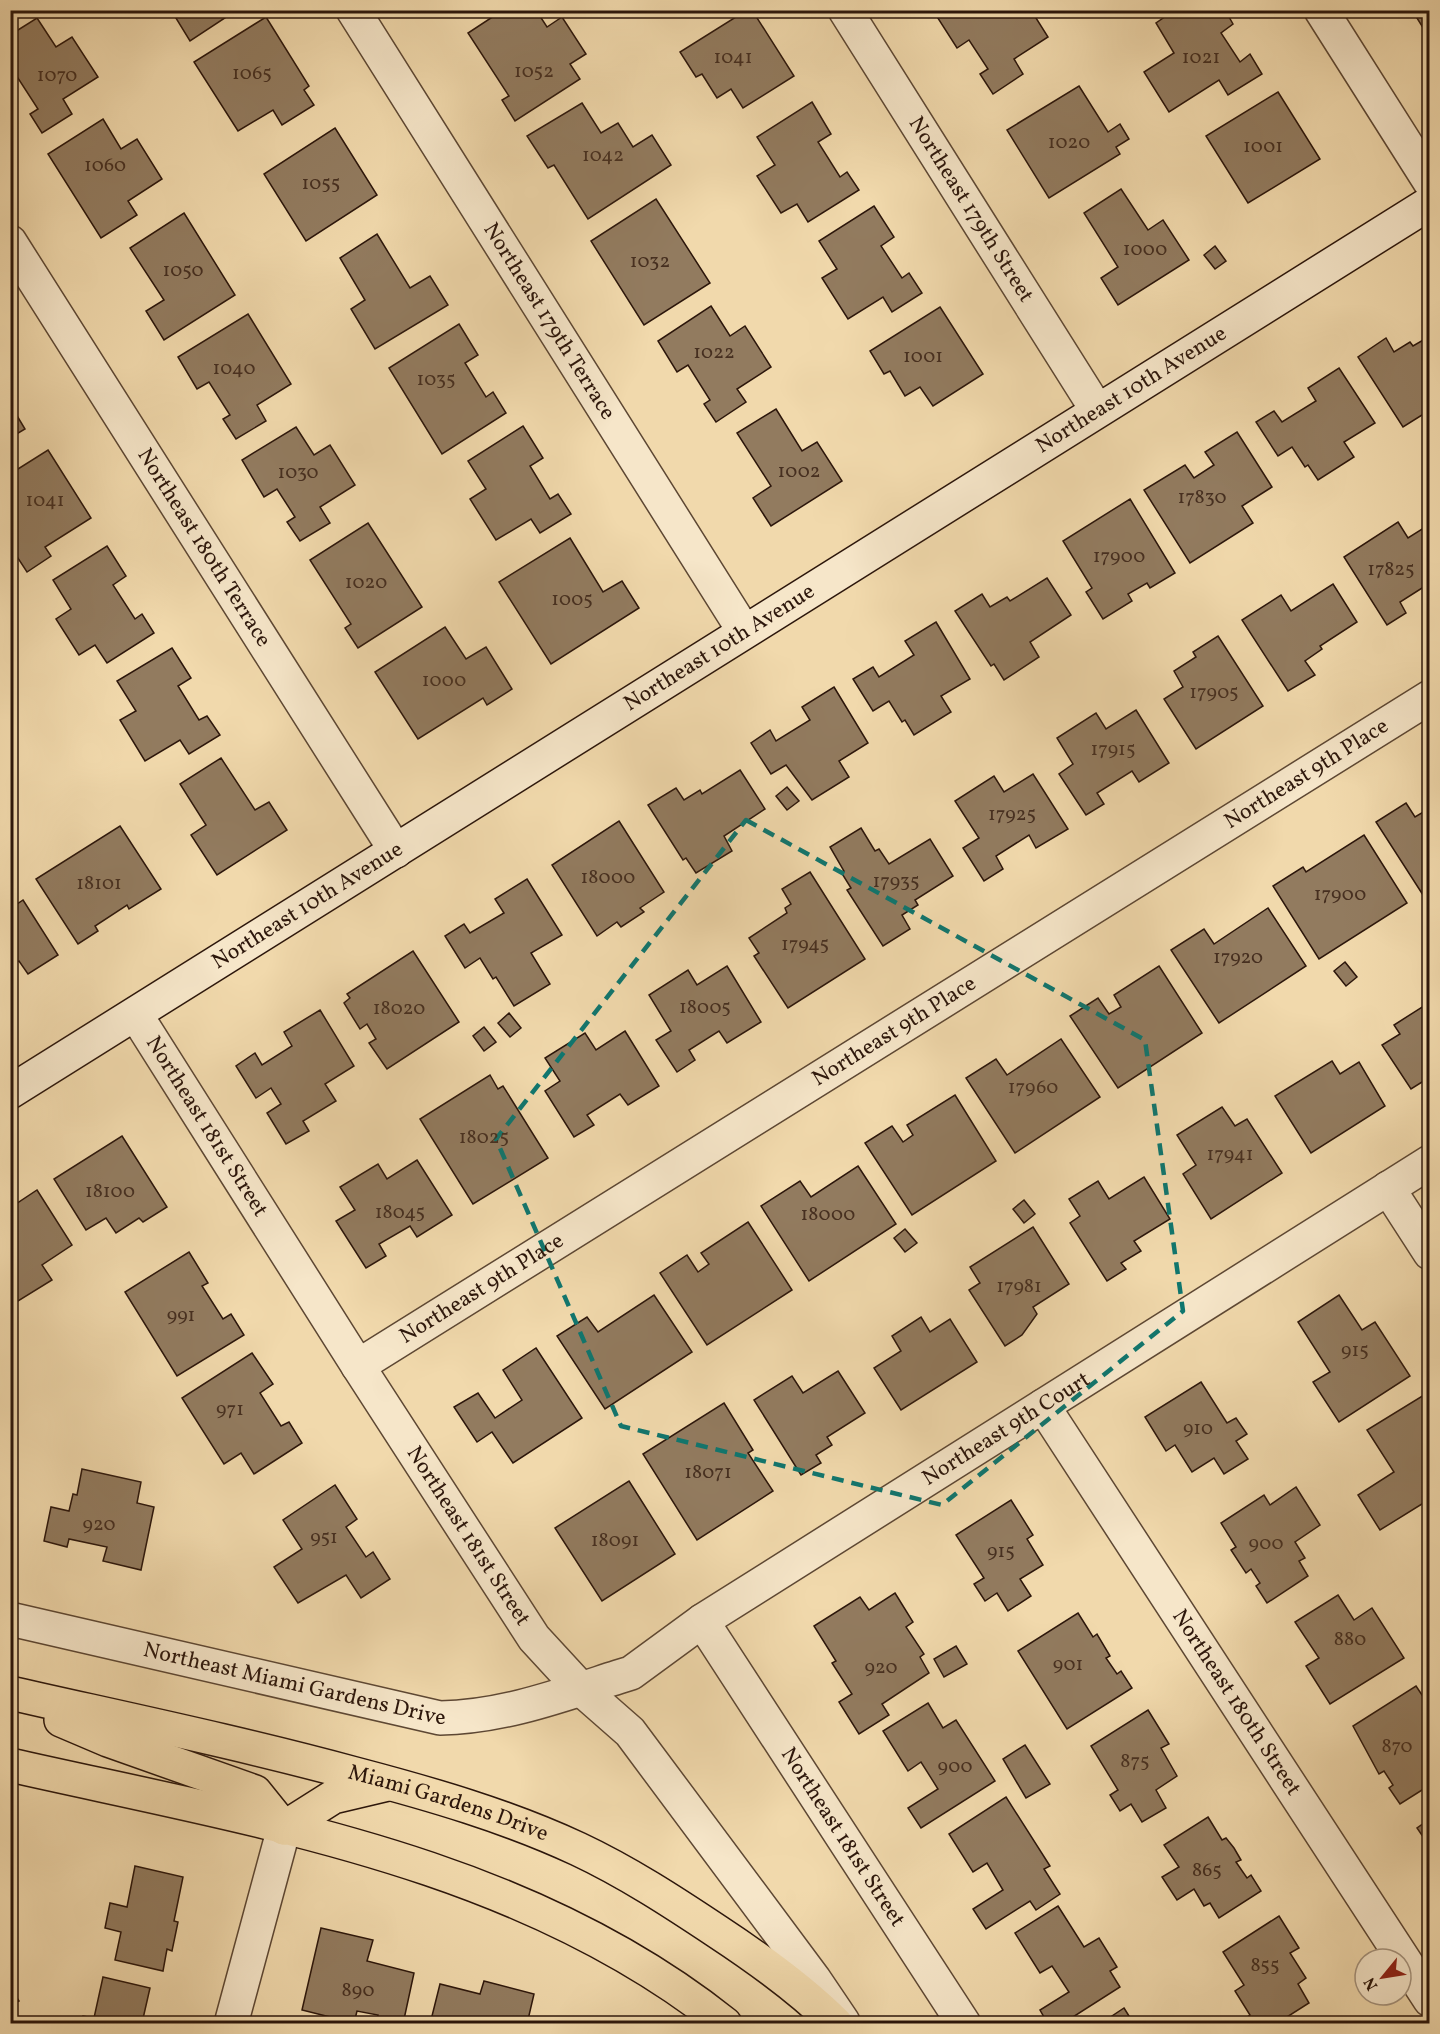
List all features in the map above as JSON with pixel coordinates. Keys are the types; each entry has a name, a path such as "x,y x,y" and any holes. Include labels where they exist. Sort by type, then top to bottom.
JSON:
{"main road":[{"name":"Miami Gardens Drive","path":"10,1693 306,1761 456,1802 513,1823 577,1849 636,1879 740,1946 820,2007 836,2024"},
{"path":"10,1699 108,1740 255,1792 284,1828"},
{"path":"10,1765 284,1828 396,1857 512,1898 609,1945 664,1979 725,2024"},
{"path":"284,1828 333,1797 390,1783"}],"street":[{"name":"Northeast 179th Terrace","path":"353,10 744,631"},
{"name":"Northeast 179th Street","path":"844,10 1096,410"},
{"path":"1321,10 1430,182"},
{"name":"Northeast 10th Avenue","path":"10,1092 1430,203"},
{"name":"Northeast 180th Terrace","path":"10,242 396,851"},
{"name":"Northeast 9th Place","path":"358,1366 1430,697"},
{"name":"Northeast 181st Street","path":"136,1015 358,1366 534,1638 580,1689 630,1732 814,1979 844,2024"},
{"name":"Northeast 9th Court","path":"580,1689 631,1673 702,1621 1430,1162"},
{"path":"1388,1188 1430,1253"},
{"name":"Northeast 180th Street","path":"1043,1406 1430,2000"},
{"name":"Northeast Miami Gardens Drive","path":"10,1619 440,1718 474,1718 508,1712 580,1689"},
{"name":"Northeast 181st Street","path":"702,1621 964,2024"},
{"path":"231,2024 284,1828"}],"highlighted area":[{"path":"746,820 1145,1040 1183,1311 942,1505 621,1426 496,1139"}],"building":[{"path":"171,10 237,10 190,41"},
{"path":"503,10 536,10 547,27 562,17 586,54 570,64 580,79 515,121 502,100 509,96 468,33"},
{"path":"747,10 752,10 794,76 743,108 731,89 717,98 702,74 696,77 680,52"},
{"path":"937,10 1031,10 1048,37 1014,59 1023,74 993,94 980,74 988,69 969,40 957,48 934,12"},
{"path":"1175,10 1225,10 1233,24 1221,33 1240,62 1250,54 1262,74 1228,95 1219,80 1169,112 1144,72 1174,53 1156,23"},
{"path":"1412,10 1430,10 1430,28 1425,31"},
{"path":"266,17 309,86 304,90 314,105 282,125 273,110 238,131 194,62"},
{"path":"37,18 56,47 72,37 98,77 63,99 72,114 42,133 30,114 38,109 16,75 10,78 10,35"},
{"path":"1079,86 1108,132 1120,124 1129,139 1116,147 1120,154 1049,198 1007,130"},
{"path":"1278,92 1320,159 1248,203 1206,136"},
{"path":"812,102 831,134 818,142 840,177 847,172 859,190 808,222 797,204 781,213 757,176 775,165 757,137"},
{"path":"582,103 601,133 618,123 633,147 652,135 671,165 588,219 554,165 548,168 527,136"},
{"path":"103,119 121,149 137,139 162,179 128,201 137,215 101,238 48,154"},
{"path":"335,128 377,195 306,241 264,174"},
{"path":"1121,189 1148,230 1163,220 1189,260 1118,305 1101,278 1118,267 1084,213"},
{"path":"656,199 710,283 644,325 591,241"},
{"path":"874,206 894,237 881,246 902,278 909,273 922,293 892,312 883,297 848,319 822,278 837,269 819,241"},
{"path":"184,213 235,295 164,340 146,311 164,300 130,248"},
{"path":"377,234 410,288 430,276 448,305 375,349 351,309 365,300 340,258"},
{"path":"1215,246 1226,261 1215,269 1204,255"},
{"path":"711,306 730,336 745,326 771,367 737,389 746,402 716,422 704,404 710,400 688,365 677,372 658,341"},
{"path":"940,307 983,374 933,406 920,387 905,396 890,371 884,374 870,351"},
{"path":"248,314 291,384 257,405 266,421 236,439 223,419 230,415 209,382 197,389 178,357"},
{"path":"459,324 478,355 465,363 486,397 493,392 506,413 442,454 389,368"},
{"path":"1430,336 1430,410 1403,427 1358,357 1386,338 1394,352 1410,342 1413,346"},
{"path":"1339,368 1375,423 1344,442 1354,457 1318,480 1308,465 1305,467 1292,447 1278,456 1256,422 1274,411 1282,422 1316,401 1308,388"},
{"path":"13,409 25,429 10,438 10,411"},
{"path":"776,409 802,451 817,442 842,481 771,526 753,498 771,486 737,433"},
{"path":"523,426 543,458 530,466 550,499 558,494 571,514 540,533 531,519 496,540 470,499 486,489 468,461"},
{"path":"296,427 314,455 330,445 355,485 320,507 330,523 300,541 287,522 295,517 277,489 264,497 242,460"},
{"path":"1237,432 1272,487 1242,506 1253,523 1190,563 1144,490 1185,465 1194,478 1214,465 1205,452"},
{"path":"48,450 91,518 45,547 51,556 27,572 10,546 10,474"},
{"path":"1130,499 1175,573 1150,588 1147,583 1128,594 1132,601 1103,619 1086,592 1092,588 1063,541"},
{"path":"1398,522 1408,538 1430,524 1430,583 1400,602 1406,613 1387,625 1344,557"},
{"path":"368,523 422,607 358,648 345,628 351,624 310,560"},
{"path":"570,538 603,592 622,581 639,608 551,664 499,582"},
{"path":"107,546 126,576 113,585 135,619 142,614 154,633 107,663 95,645 79,655 56,619 71,609 53,580"},
{"path":"1047,578 1071,615 1030,642 1039,657 1004,680 994,664 991,666 955,611 982,594 990,607 1007,597 1010,601"},
{"path":"1333,584 1357,622 1320,646 1322,649 1305,661 1315,675 1288,691 1242,620 1281,595 1291,611"},
{"path":"936,622 970,679 941,696 951,712 914,735 905,720 902,722 889,701 873,711 853,679 873,667 879,677 914,655 905,641"},
{"path":"445,627 466,659 486,647 512,689 487,705 483,698 418,739 375,672"},
{"path":"1218,636 1263,706 1196,749 1164,699 1183,687 1174,671 1196,657 1193,652"},
{"path":"172,648 191,678 178,686 199,720 207,716 220,735 189,754 180,740 145,761 120,720 136,711 117,681"},
{"path":"834,687 868,743 839,761 849,777 812,800 786,765 771,774 751,743 770,730 776,741 810,720 802,707"},
{"path":"1136,710 1169,763 1139,782 1132,771 1097,793 1104,804 1086,815 1059,774 1073,764 1057,738 1096,713 1106,729"},
{"path":"221,758 255,810 269,802 287,830 217,875 191,835 206,825 180,784"},
{"path":"740,770 765,809 724,836 732,851 696,873 686,858 683,860 648,805 676,788 684,800 700,790 702,794"},
{"path":"1033,774 1068,829 1036,848 1029,835 996,856 1003,869 984,881 963,848 979,838 955,801 994,776 1004,792"},
{"path":"787,787 799,801 787,810 776,796"},
{"path":"1406,803 1415,817 1430,808 1430,892 1423,895 1376,822"},
{"path":"619,821 664,892 640,908 644,912 621,927 617,922 597,936 552,865"},
{"path":"120,826 161,889 129,909 127,905 95,926 98,931 78,944 36,879"},
{"path":"861,828 875,851 879,849 889,864 930,839 953,876 915,900 918,905 902,915 910,929 883,946 847,890 851,888 830,847"},
{"path":"1364,835 1407,903 1319,959 1273,886 1303,867 1306,872"},
{"path":"810,872 865,959 788,1008 754,956 759,953 749,938 787,913 785,908 791,904 782,889"},
{"path":"527,879 562,935 531,953 550,984 514,1006 496,977 493,979 480,958 465,968 445,936 464,924 470,933 504,913 495,899"},
{"path":"23,900 58,955 28,974 19,961 10,967 10,909"},
{"path":"1268,908 1306,966 1219,1023 1171,950 1204,929 1214,944"},
{"path":"413,951 459,1022 387,1069 369,1043 376,1039 367,1024 360,1029 344,1003 350,998 347,994"},
{"path":"1345,962 1357,977 1346,986 1334,971"},
{"path":"727,966 761,1022 727,1043 719,1031 689,1050 695,1060 677,1072 656,1040 671,1031 649,995 688,970 697,985"},
{"path":"1159,966 1202,1033 1118,1088 1070,1016 1098,998 1109,1014 1121,1007 1114,995"},
{"path":"1430,1002 1430,1077 1411,1089 1382,1045 1400,1034 1394,1025"},
{"path":"320,1010 354,1066 325,1084 336,1101 303,1121 309,1131 286,1144 267,1113 281,1104 271,1088 256,1098 236,1066 255,1053 262,1065 292,1046 284,1032"},
{"path":"509,1013 521,1028 510,1037 498,1023"},
{"path":"484,1027 496,1042 484,1051 473,1036"},
{"path":"625,1031 659,1086 628,1105 620,1094 587,1115 594,1125 574,1137 545,1091 560,1081 545,1058 585,1033 596,1050"},
{"path":"1061,1039 1100,1097 1015,1153 966,1078 996,1059 1007,1075"},
{"path":"1332,1061 1340,1074 1359,1062 1385,1106 1311,1153 1275,1096"},
{"path":"490,1075 498,1089 503,1086 548,1158 473,1204 420,1119"},
{"path":"955,1095 996,1161 912,1215 865,1143 892,1126 903,1142 913,1135 907,1125"},
{"path":"1222,1107 1235,1126 1247,1119 1282,1173 1211,1219 1183,1174 1196,1165 1177,1135"},
{"path":"122,1136 167,1207 143,1222 139,1218 116,1233 106,1218 86,1230 54,1179"},
{"path":"417,1160 452,1215 417,1237 410,1226 379,1244 386,1256 366,1268 336,1221 355,1210 340,1187 378,1164 387,1179"},
{"path":"858,1166 896,1224 809,1281 761,1206 800,1181 811,1197"},
{"path":"1144,1177 1170,1219 1134,1241 1141,1251 1121,1263 1126,1269 1107,1281 1070,1223 1080,1216 1069,1199 1098,1181 1109,1199"},
{"path":"37,1190 72,1245 42,1265 52,1280 10,1306 10,1225 14,1223 10,1218 10,1208"},
{"path":"1024,1200 1035,1214 1024,1223 1013,1209"},
{"path":"748,1222 792,1290 707,1345 660,1273 687,1255 698,1272 709,1264 701,1253"},
{"path":"1033,1227 1069,1284 1033,1307 1037,1314 1022,1335 1005,1346 969,1290 980,1283 970,1267"},
{"path":"905,1229 917,1243 905,1252 894,1238"},
{"path":"189,1252 208,1283 202,1286 223,1319 231,1314 244,1335 177,1376 125,1292"},
{"path":"654,1295 692,1352 605,1409 557,1336 587,1317 598,1332"},
{"path":"1339,1295 1362,1330 1375,1322 1410,1376 1339,1422 1313,1382 1330,1372 1298,1322"},
{"path":"921,1317 930,1332 950,1319 977,1362 901,1410 874,1368 901,1351 892,1336"},
{"path":"536,1348 582,1418 513,1463 492,1432 477,1442 454,1407 478,1393 495,1418 522,1400 503,1370"},
{"path":"252,1353 273,1384 260,1393 281,1426 289,1422 302,1443 254,1474 241,1453 224,1464 182,1398"},
{"path":"838,1371 865,1413 827,1437 832,1445 816,1455 821,1463 801,1475 754,1400 792,1376 803,1393"},
{"path":"1201,1382 1227,1423 1236,1418 1247,1434 1236,1441 1248,1459 1224,1474 1214,1458 1192,1472 1175,1445 1166,1451 1145,1417"},
{"path":"1424,1395 1430,1403 1430,1499 1380,1530 1358,1495 1394,1472 1367,1430"},
{"path":"724,1403 753,1450 748,1453 773,1491 697,1540 643,1454"},
{"path":"82,1469 141,1482 137,1503 154,1507 141,1570 103,1561 107,1547 69,1539 67,1547 44,1541 51,1507 69,1511 73,1494 77,1495"},
{"path":"629,1481 675,1554 602,1601 555,1528"},
{"path":"335,1485 357,1519 346,1527 366,1557 373,1552 390,1579 361,1598 346,1575 298,1603 274,1567 302,1549 283,1520"},
{"path":"1296,1487 1320,1525 1295,1542 1305,1558 1299,1561 1308,1576 1267,1603 1256,1586 1260,1583 1251,1569 1246,1573 1231,1550 1236,1547 1221,1523 1264,1495 1270,1505"},
{"path":"10,1499 17,1501 13,1520 10,1519"},
{"path":"1011,1500 1033,1535 1027,1539 1043,1565 1020,1579 1031,1596 1008,1611 997,1593 985,1601 974,1584 984,1578 956,1535"},
{"path":"895,1593 913,1622 906,1627 924,1654 920,1657 929,1673 882,1704 889,1715 859,1734 839,1702 852,1694 832,1663 836,1661 814,1626 860,1597 869,1610"},
{"path":"1338,1595 1354,1620 1372,1608 1404,1658 1330,1704 1306,1666 1319,1658 1295,1622"},
{"path":"1078,1613 1093,1637 1097,1634 1110,1656 1106,1658 1117,1674 1121,1671 1132,1688 1067,1729 1018,1651"},
{"path":"956,1646 967,1664 944,1677 934,1659"},
{"path":"1416,1686 1430,1707 1430,1743 1427,1745 1430,1749 1430,1785 1400,1804 1389,1788 1393,1785 1384,1771 1379,1774 1353,1726"},
{"path":"928,1703 943,1728 956,1720 995,1781 921,1828 908,1808 938,1789 921,1762 908,1771 883,1731"},
{"path":"1148,1710 1169,1744 1161,1748 1177,1776 1156,1790 1166,1808 1142,1822 1131,1804 1120,1811 1110,1795 1118,1790 1091,1746"},
{"path":"1025,1745 1050,1784 1026,1798 1003,1759"},
{"path":"1006,1797 1050,1866 1044,1869 1060,1894 1036,1910 1030,1901 986,1929 973,1909 1003,1890 987,1863 973,1872 949,1834"},
{"path":"1208,1817 1222,1840 1226,1838 1234,1848 1241,1860 1236,1862 1247,1878 1251,1875 1261,1891 1219,1918 1210,1903 1204,1906 1194,1889 1177,1900 1162,1877 1179,1867 1164,1845"},
{"path":"1430,1819 1430,1847 1417,1828"},
{"path":"135,1866 183,1877 174,1921 178,1922 172,1951 167,1949 163,1971 115,1960 121,1932 105,1928 110,1903 127,1907"},
{"path":"1058,1906 1084,1947 1099,1938 1117,1967 1110,1971 1120,1987 1062,2024 1048,2024 1040,2010 1069,1992 1052,1966 1040,1973 1015,1933"},
{"path":"1279,1916 1299,1948 1290,1953 1306,1978 1298,1984 1309,2003 1276,2024 1237,2024 1250,2015 1235,1991 1244,1985 1223,1952"},
{"path":"321,1928 373,1940 367,1961 414,1973 403,2024 376,2024 378,2015 357,2011 354,2023 302,2010"},
{"path":"103,1977 150,1988 142,2023 146,2024 81,2024 83,2016 94,2018"},
{"path":"484,1981 534,1994 527,2024 430,2024 440,1984 480,1994"},
{"path":"10,1987 19,2001 10,2006"},
{"path":"1124,2008 1134,2024 1100,2024"}]}
